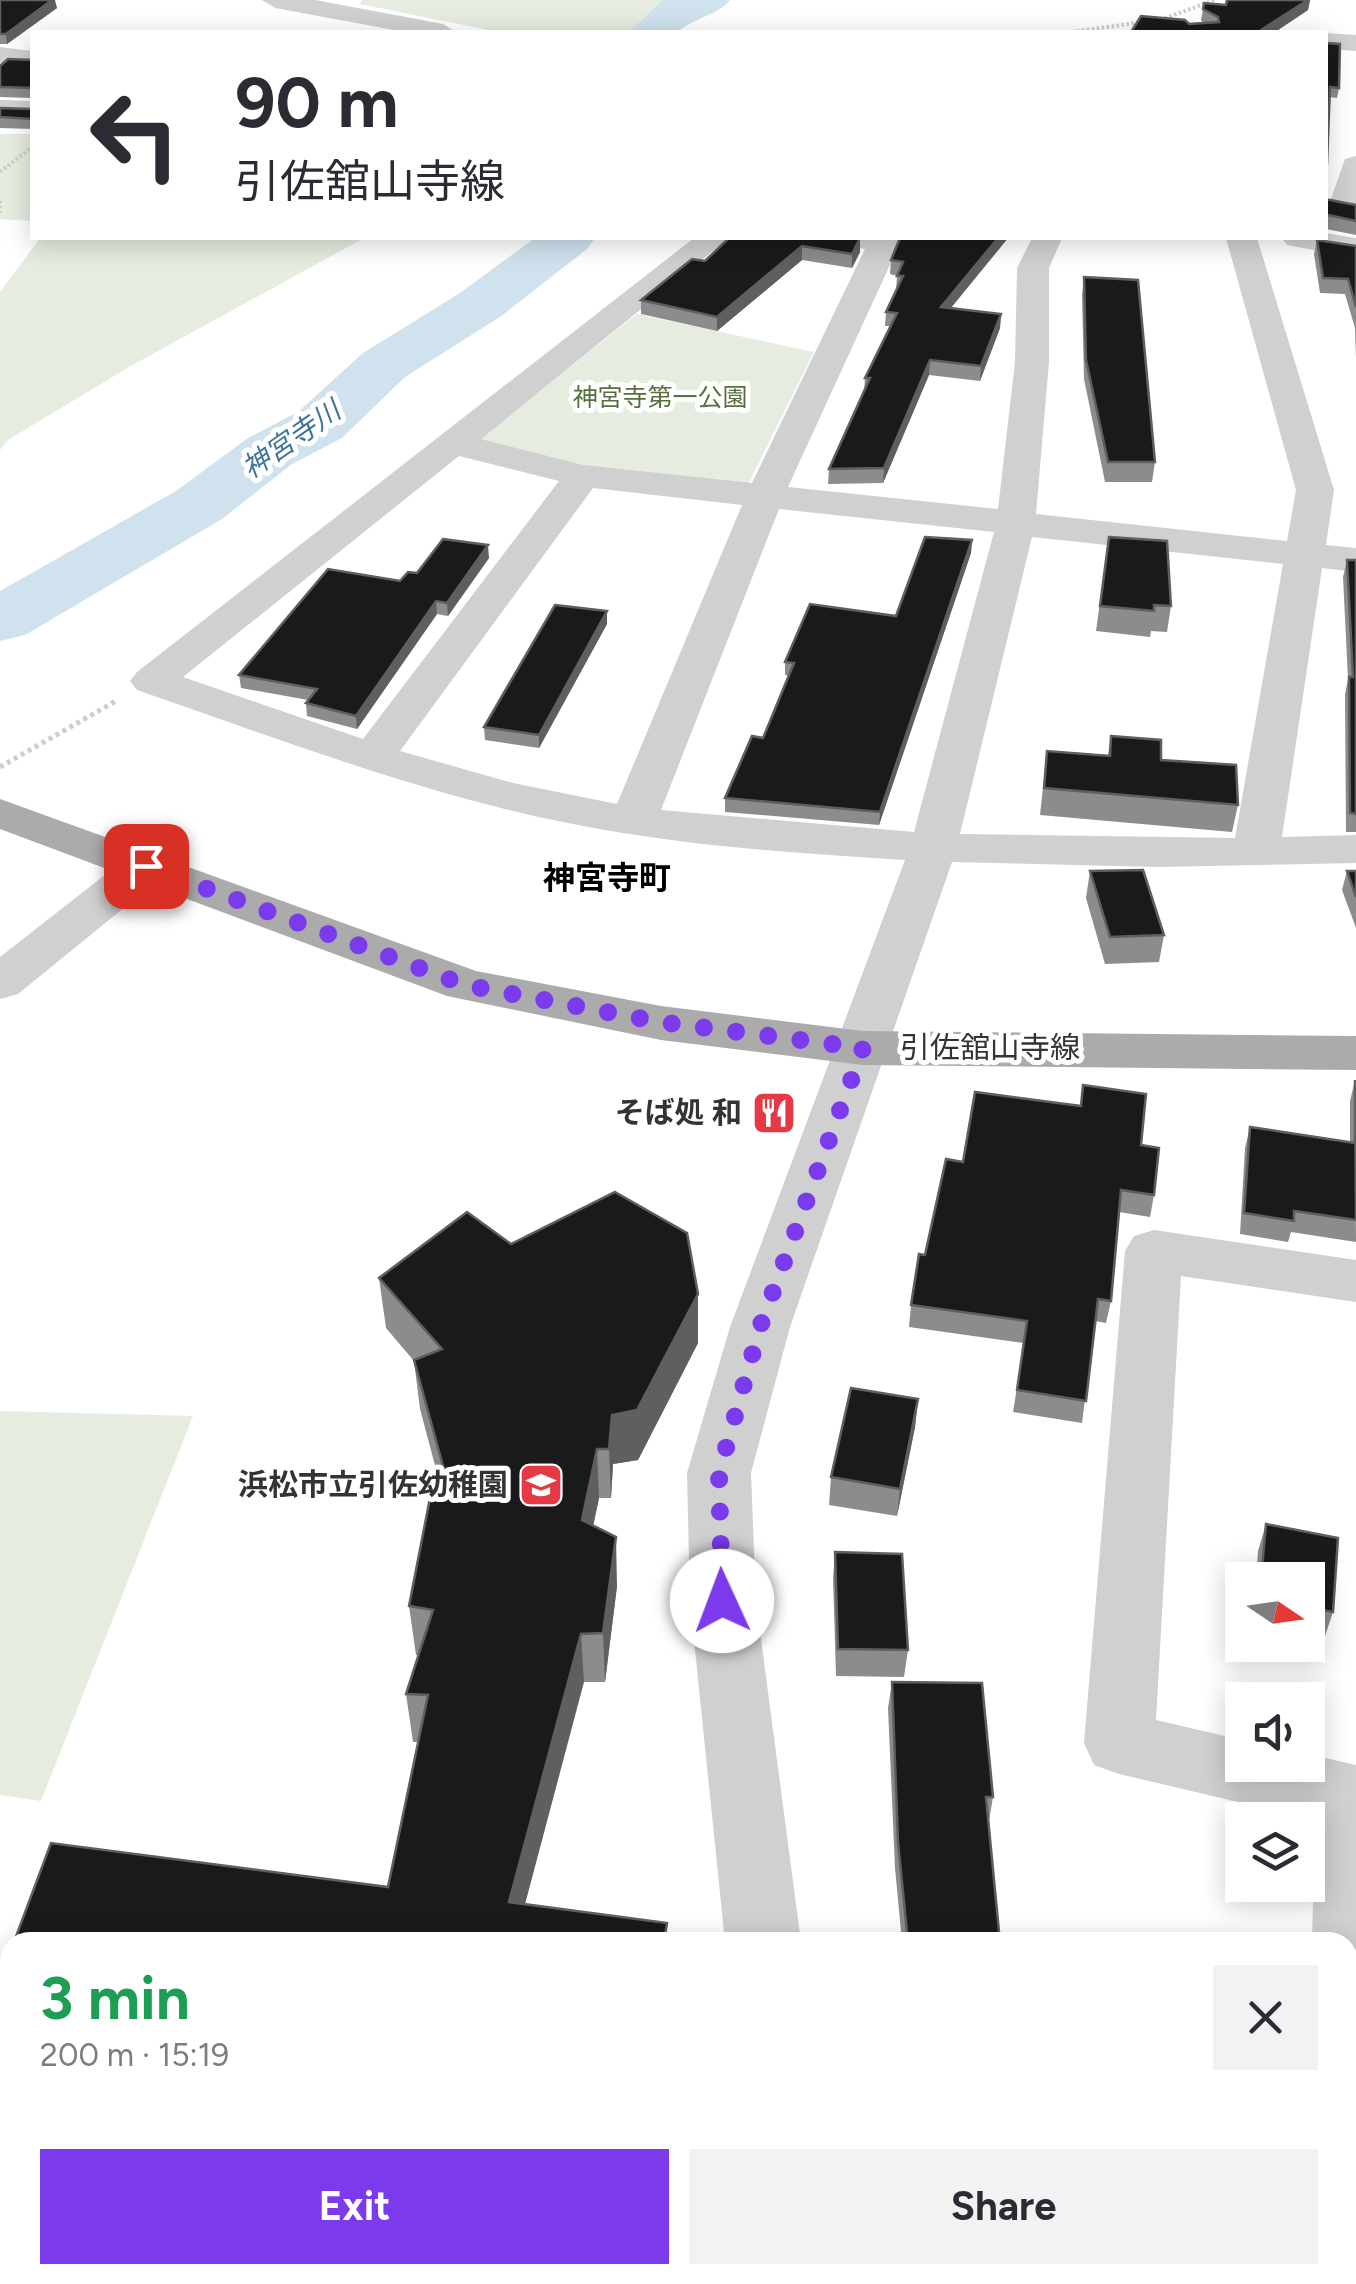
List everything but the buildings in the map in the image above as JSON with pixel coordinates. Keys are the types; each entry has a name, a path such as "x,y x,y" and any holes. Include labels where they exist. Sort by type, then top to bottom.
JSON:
{"main road":[{"name":"引佐舘山寺線","path":"0,813 465,985 660,1022 863,1048 1356,1053"}],"street":[{"path":"275,0 432,30"},
{"path":"1328,41 1356,43"},
{"path":"0,55 30,60"},
{"path":"0,108 30,109"},
{"path":"1342,198 1356,165"},
{"path":"152,681 710,240"},
{"path":"634,819 765,496 884,243 866,240"},
{"path":"762,1932 722,1601 719,1473 760,1327 934,848 1016,523 1032,362 1033,268 1046,240"},
{"path":"1243,240 1314,490 1256,853"},
{"path":"1310,240 1356,248"},
{"path":"450,443 583,476 1356,560"},
{"path":"374,756 583,476"},
{"path":"152,681 374,756 556,807 634,819 738,833 934,848 1256,853 1356,849"},
{"path":"0,983 146,866"},
{"path":"1352,1932 1354,1796 1119,1744 1154,1251 1356,1281"}],"path":[{"path":"1085,30 1166,18 1215,0"},
{"path":"0,172 30,149"},
{"path":"0,201 0,212"},
{"path":"0,767 152,681"}],"green space":[{"path":"362,0 684,0 661,13 651,30 488,30 360,4"},
{"path":"0,134 30,134 30,221 0,219"},
{"path":"39,240 360,240 129,367 8,440 0,450 0,292"},
{"name":"神宮寺第一公園","path":"637,314 814,352 748,484 590,467 478,440"},
{"path":"0,1411 193,1416 41,1801 0,1795"}],"waterway":[{"name":"神宮寺川","path":"653,30 680,8 709,0"},
{"name":"神宮寺川","path":"0,620 199,505 270,451 320,425 384,365 480,305 565,240"}],"place":[{"name":"そば処 和","path":"774,1113"},
{"name":"浜松市立引佐幼稚園","path":"541,1485"}],"district":[{"name":"神宮寺町","path":"607,878"}],"route":[{"path":"146,866 465,985 660,1022 863,1048 760,1327 719,1473 722,1601"}]}
